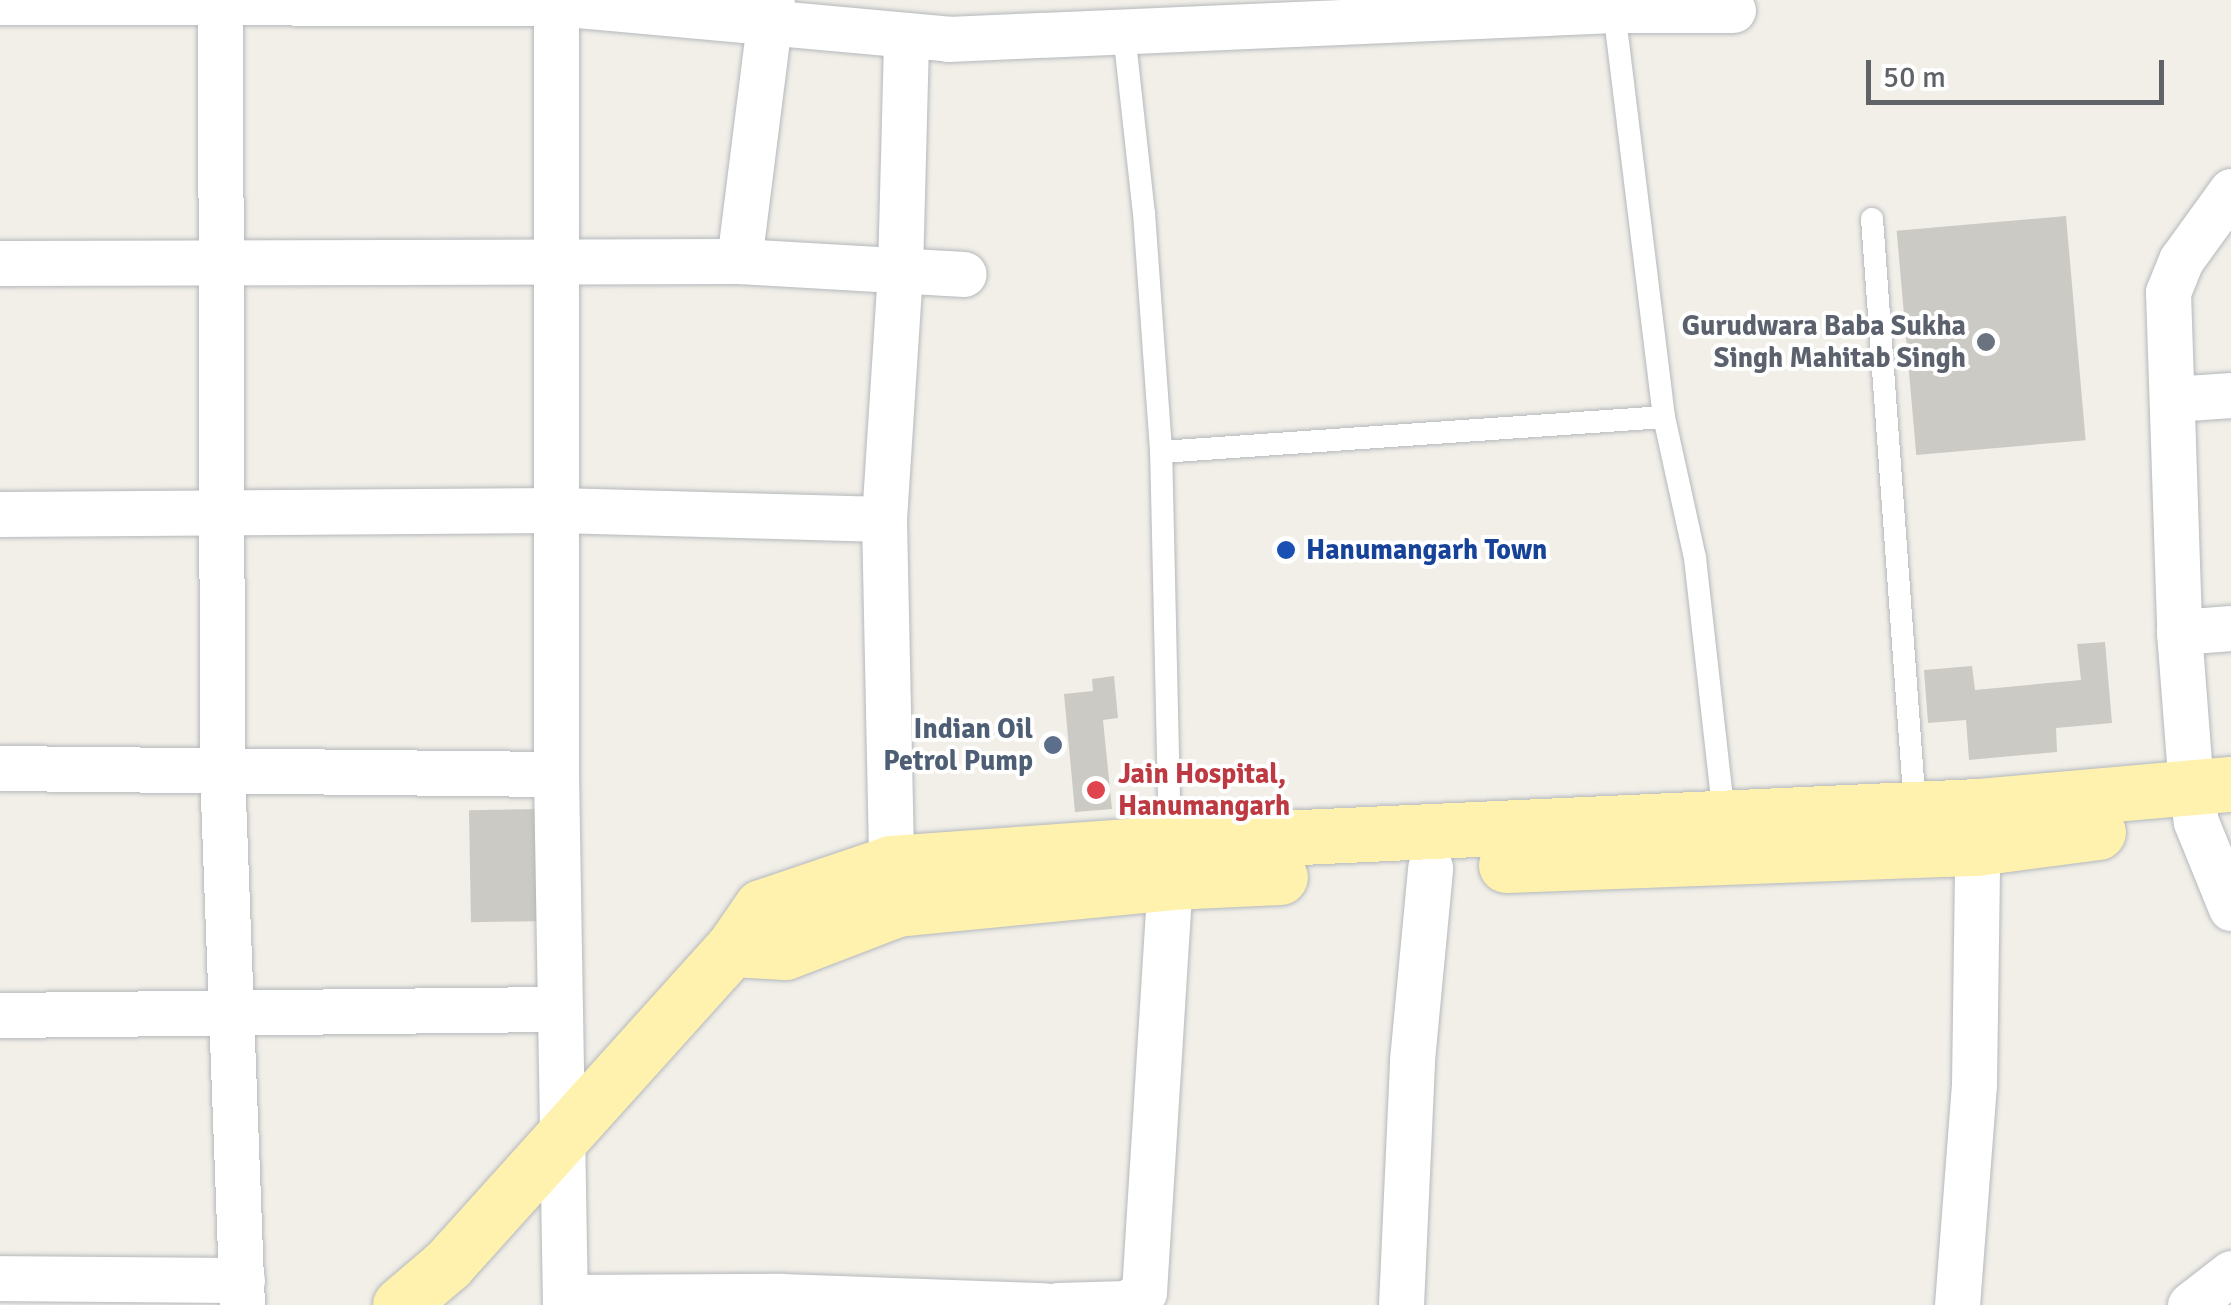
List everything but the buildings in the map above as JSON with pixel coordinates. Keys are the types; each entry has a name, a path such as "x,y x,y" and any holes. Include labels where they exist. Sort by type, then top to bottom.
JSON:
{"main road":[{"path":"400,1305 448,1264 732,949 761,907 891,863 1170,862 1430,868 1978,826 2212,803"},
{"path":"732,949 785,952 897,909 1300,840 1915,808 1978,826"}],"street":[{"path":"556,1 556,774 559,1139 565,1301 781,1296 1044,1305"},
{"path":"0,2 556,1 770,12 948,39 1124,33 1183,15 1614,5 1732,10"},
{"path":"0,1278 242,1293 228,1015 222,771 220,3"},
{"path":"739,261 770,12"},
{"path":"891,863 884,520 900,271 906,35"},
{"path":"2231,190 2181,260 2168,292 2179,632 2231,908"},
{"path":"0,263 739,261 964,274"},
{"path":"2173,399 2231,395"},
{"path":"0,514 558,510 884,520"},
{"path":"2179,632 2231,628"},
{"path":"0,768 556,774"},
{"path":"1957,1305 1974,1084 1978,826"},
{"path":"1057,1305 1126,1303 1144,1292 1170,862"},
{"path":"1401,1305 1412,1060 1430,868"},
{"path":"0,1014 228,1015 558,1009"}],"lane":[{"path":"1614,5 1664,417 1696,558 1724,815"},
{"path":"1124,33 1146,232 1162,452 1170,862"},
{"path":"1872,219 1915,808"},
{"path":"1162,452 1664,417"}],"place":[{"name":"Gurudwara Baba Sukha Singh Mahitab Singh","path":"1986,342"},
{"name":"Hanumangarh Town","path":"1286,550"},
{"name":"Indian Oil Petrol Pump","path":"1053,745"},
{"name":"Jain Hospital, Hanumangarh","path":"1096,790"}]}
